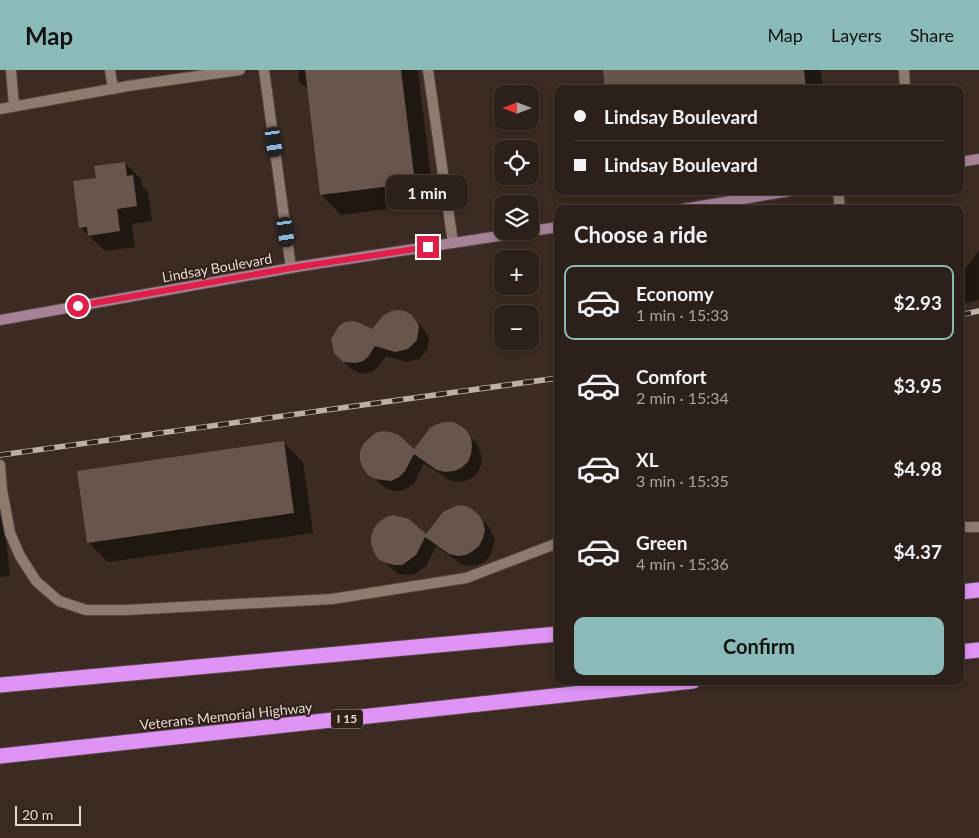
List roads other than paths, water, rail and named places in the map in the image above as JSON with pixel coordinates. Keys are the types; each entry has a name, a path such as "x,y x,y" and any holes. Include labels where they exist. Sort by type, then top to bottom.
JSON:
{"highway":[{"path":"964,592 979,590"},
{"path":"0,685 554,634"},
{"path":"964,652 979,650"},
{"name":"Veterans Memorial Highway","path":"0,756 657,685"}],"street":[{"path":"11,70 14,106"},
{"path":"110,70 113,89"},
{"path":"0,109 113,89 240,70"},
{"path":"264,70 291,268"},
{"path":"428,70 453,243"},
{"path":"904,70 905,85"},
{"path":"964,161 979,158"},
{"path":"706,205 766,195"},
{"name":"Lindsay Boulevard","path":"0,320 291,268 554,228"},
{"path":"0,465 2,490 10,533 20,556 36,581 59,601 86,610 126,610 332,599 466,578 554,545"},
{"path":"964,527 979,527"}],"railway":[{"path":"964,314 979,311"},
{"path":"0,455 554,379"}]}
